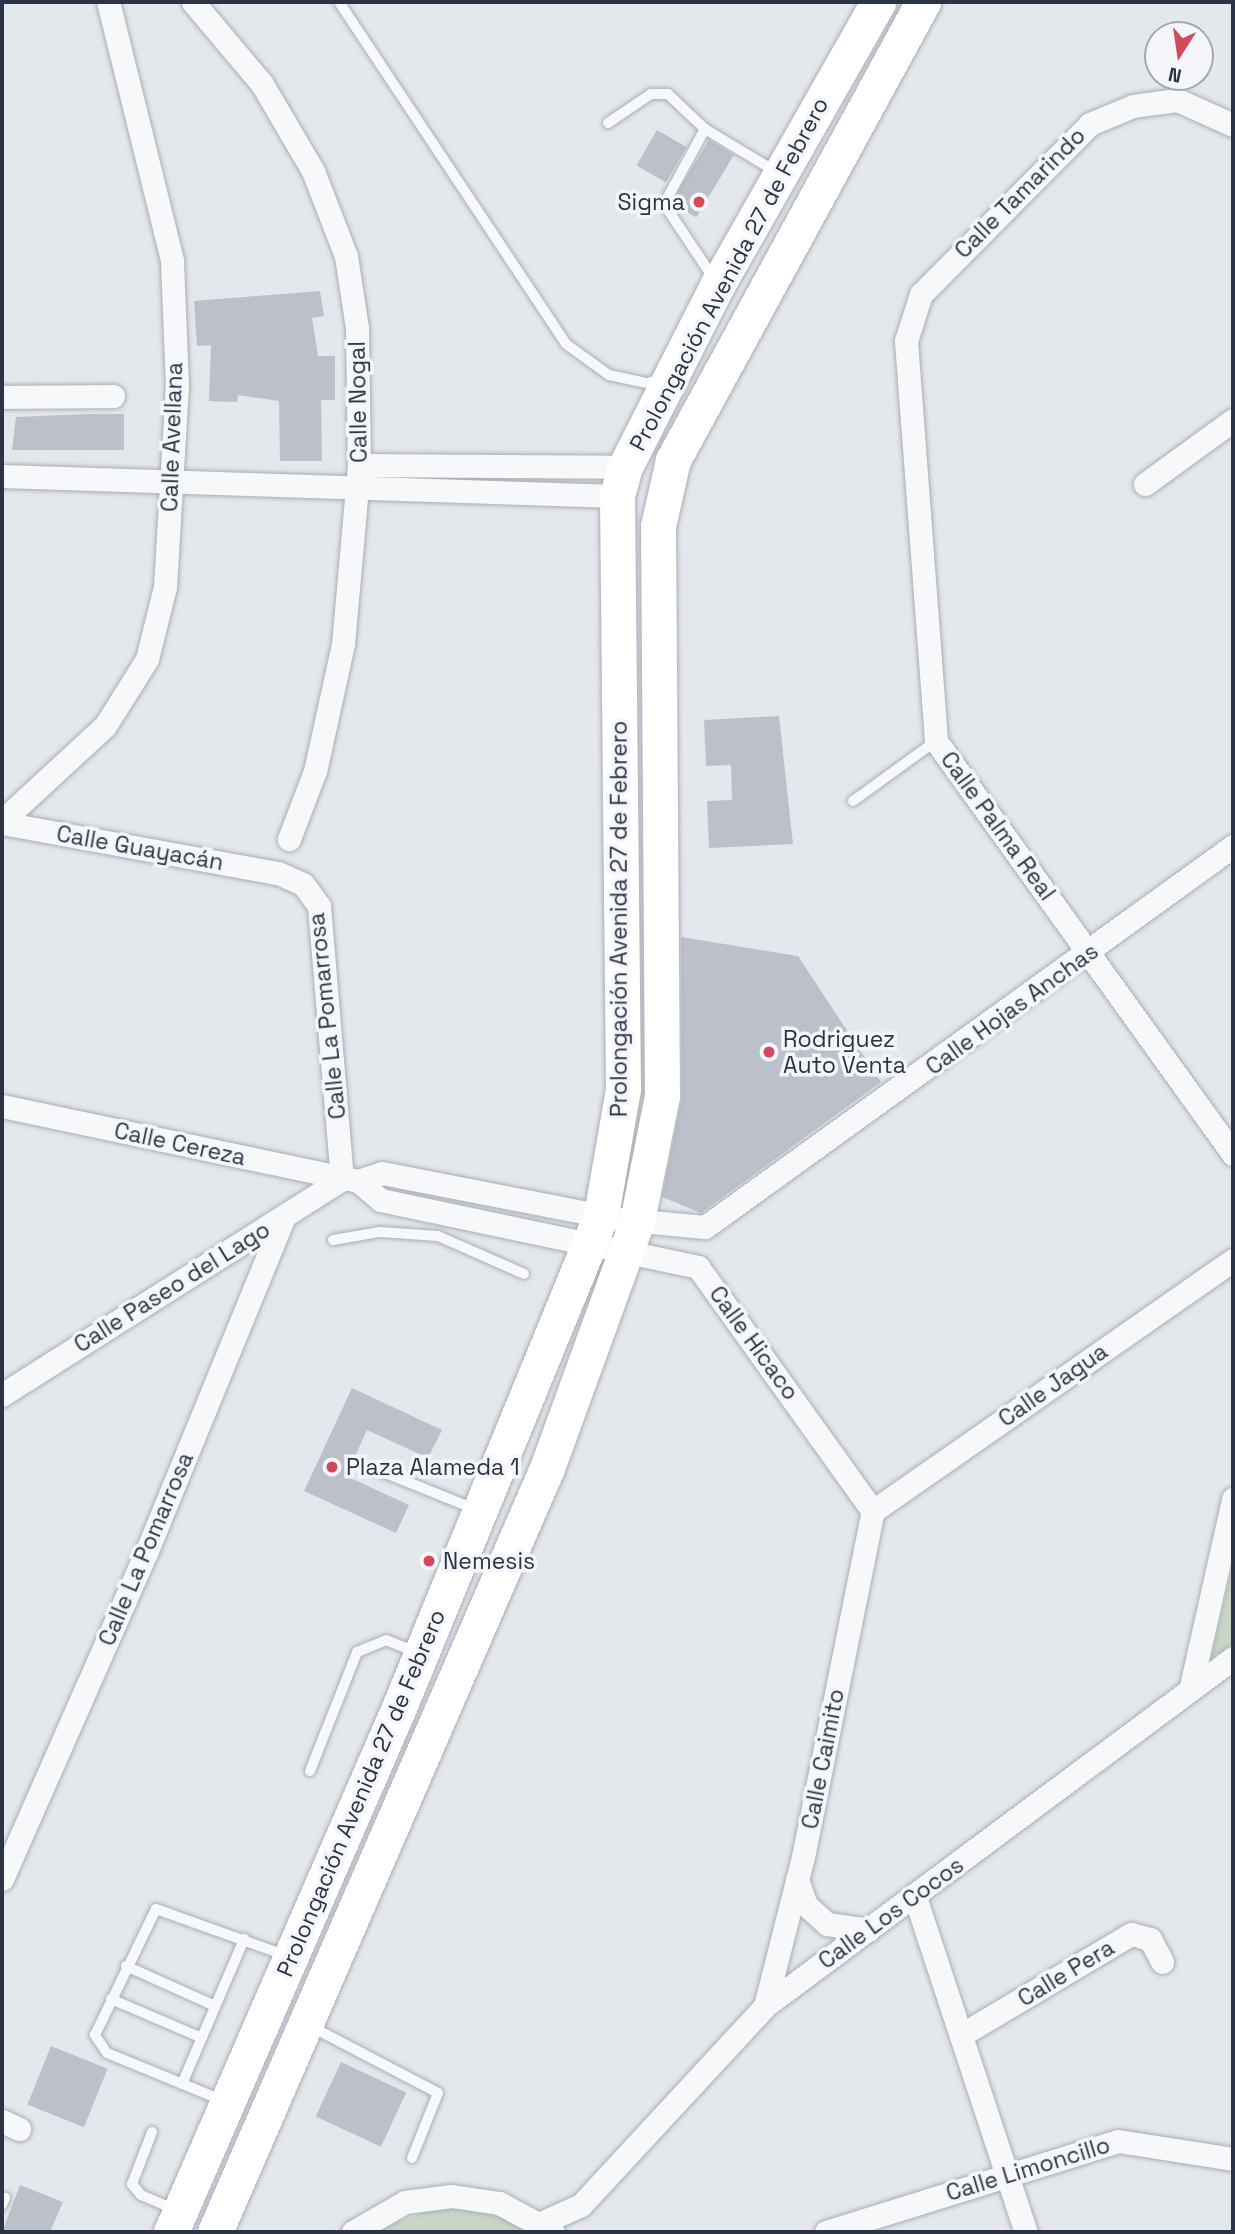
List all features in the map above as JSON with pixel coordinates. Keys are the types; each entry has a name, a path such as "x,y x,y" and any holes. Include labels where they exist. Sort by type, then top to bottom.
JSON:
{"main road":[{"name":"Prolongación Avenida 27 de Febrero","path":"215,2232 547,1468 633,1236 662,1096 658,526 664,491 703,398 923,2"},
{"name":"Prolongación Avenida 27 de Febrero","path":"175,2222 421,1654 596,1229 623,1089 621,481 718,284 874,4"}],"street":[{"name":"Calle Nogal","path":"193,2 262,84 313,171 346,256 357,328 358,476 330,717 289,839"},
{"name":"Calle Avellana","path":"2,822 105,726 147,659 165,587 177,386 172,260 111,5"},
{"name":"Calle Tamarindo","path":"910,318 921,294 1090,124 1133,106 1177,100 1233,125"},
{"name":"Calle Palma Real","path":"910,318 906,362 936,741 1233,1154"},
{"path":"2,397 113,396"},
{"path":"1145,484 1233,420"},
{"path":"2,476 170,480 358,476 621,481"},
{"name":"Calle Guayacán","path":"2,822 278,873"},
{"name":"Calle Hojas Anchas","path":"685,1228 722,1220 1233,846"},
{"name":"Calle La Pomarrosa","path":"278,873 303,884 319,906 350,1180"},
{"name":"Calle Cereza","path":"2,1106 350,1180 380,1200 443,1213 596,1229"},
{"name":"Calle Cereza","path":"350,1180 382,1173 596,1229"},
{"name":"Calle Paseo del Lago","path":"2,1395 284,1216 350,1180"},
{"name":"Calle La Pomarrosa","path":"2,1879 146,1553 284,1216"},
{"path":"633,1236 685,1228 677,1259"},
{"name":"Calle Hicaco","path":"596,1229 633,1236 698,1267 873,1511"},
{"name":"Calle Jagua","path":"873,1511 1233,1260"},
{"path":"1191,1686 1233,1499"},
{"name":"Calle Caimito","path":"765,2006 797,1879 873,1511"},
{"name":"Calle Los Cocos","path":"353,2232 405,2203 452,2196 499,2203 547,2228 581,2205 765,2006 915,1897 1191,1686 1233,1658"},
{"path":"797,1879 806,1905 827,1924 869,1930"},
{"path":"915,1897 1027,2232"},
{"name":"Calle Pera","path":"961,2035 1130,1934 1150,1940 1162,1962"},
{"name":"Calle Limoncillo","path":"826,2232 1118,2141 1233,2159"},
{"name":"Calle Los Cocos","path":"572,2232 581,2205"}],"lane":[{"path":"339,2 566,344 609,375 647,383 671,376"},
{"path":"608,123 660,93 676,98 705,129 780,174"},
{"path":"705,129 664,204 718,284"},
{"path":"853,801 936,741"},
{"path":"438,1236 443,1213"},
{"path":"332,1240 380,1232 438,1236 524,1274"},
{"path":"379,1470 480,1511"},
{"path":"310,1771 356,1652 386,1640 421,1654"},
{"path":"227,2103 99,2049 94,2035 156,1909 290,1958"},
{"path":"182,2084 244,1939"},
{"path":"126,1966 215,2006"},
{"path":"111,1999 202,2038"},
{"path":"304,2024 438,2093 412,2158"},
{"path":"152,2132 132,2184 141,2195 175,2222"}],"green space":[{"path":"1233,1565 1233,1644 1211,1658"},
{"path":"434,2208 486,2211 534,2232 372,2232"}],"building":[{"path":"657,130 686,147 666,183 636,166"},
{"path":"709,140 734,155 696,218 671,203"},
{"path":"320,291 324,316 312,318 318,356 335,356 335,400 321,400 322,461 280,461 279,401 238,395 237,402 209,401 211,345 197,346 194,301"},
{"path":"124,414 124,450 12,450 16,417"},
{"path":"779,716 793,844 709,848 707,801 732,800 731,765 706,766 704,720"},
{"name":"Rodriguez Auto Venta","path":"681,937 798,956 881,1082 701,1213 662,1197 682,1096"},
{"name":"Plaza Alameda 1","path":"352,1388 442,1430 428,1458 367,1430 346,1476 409,1505 396,1533 304,1491"},
{"path":"51,2046 108,2069 84,2127 27,2104"},
{"path":"341,2062 406,2092 381,2147 316,2116"},
{"path":"20,2185 63,2202 50,2232 2,2232"}],"place":[{"name":"Sigma","path":"699,202"},
{"name":"Rodriguez Auto Venta","path":"769,1052"},
{"name":"Plaza Alameda 1","path":"332,1467"},
{"name":"Nemesis","path":"429,1561"}]}
